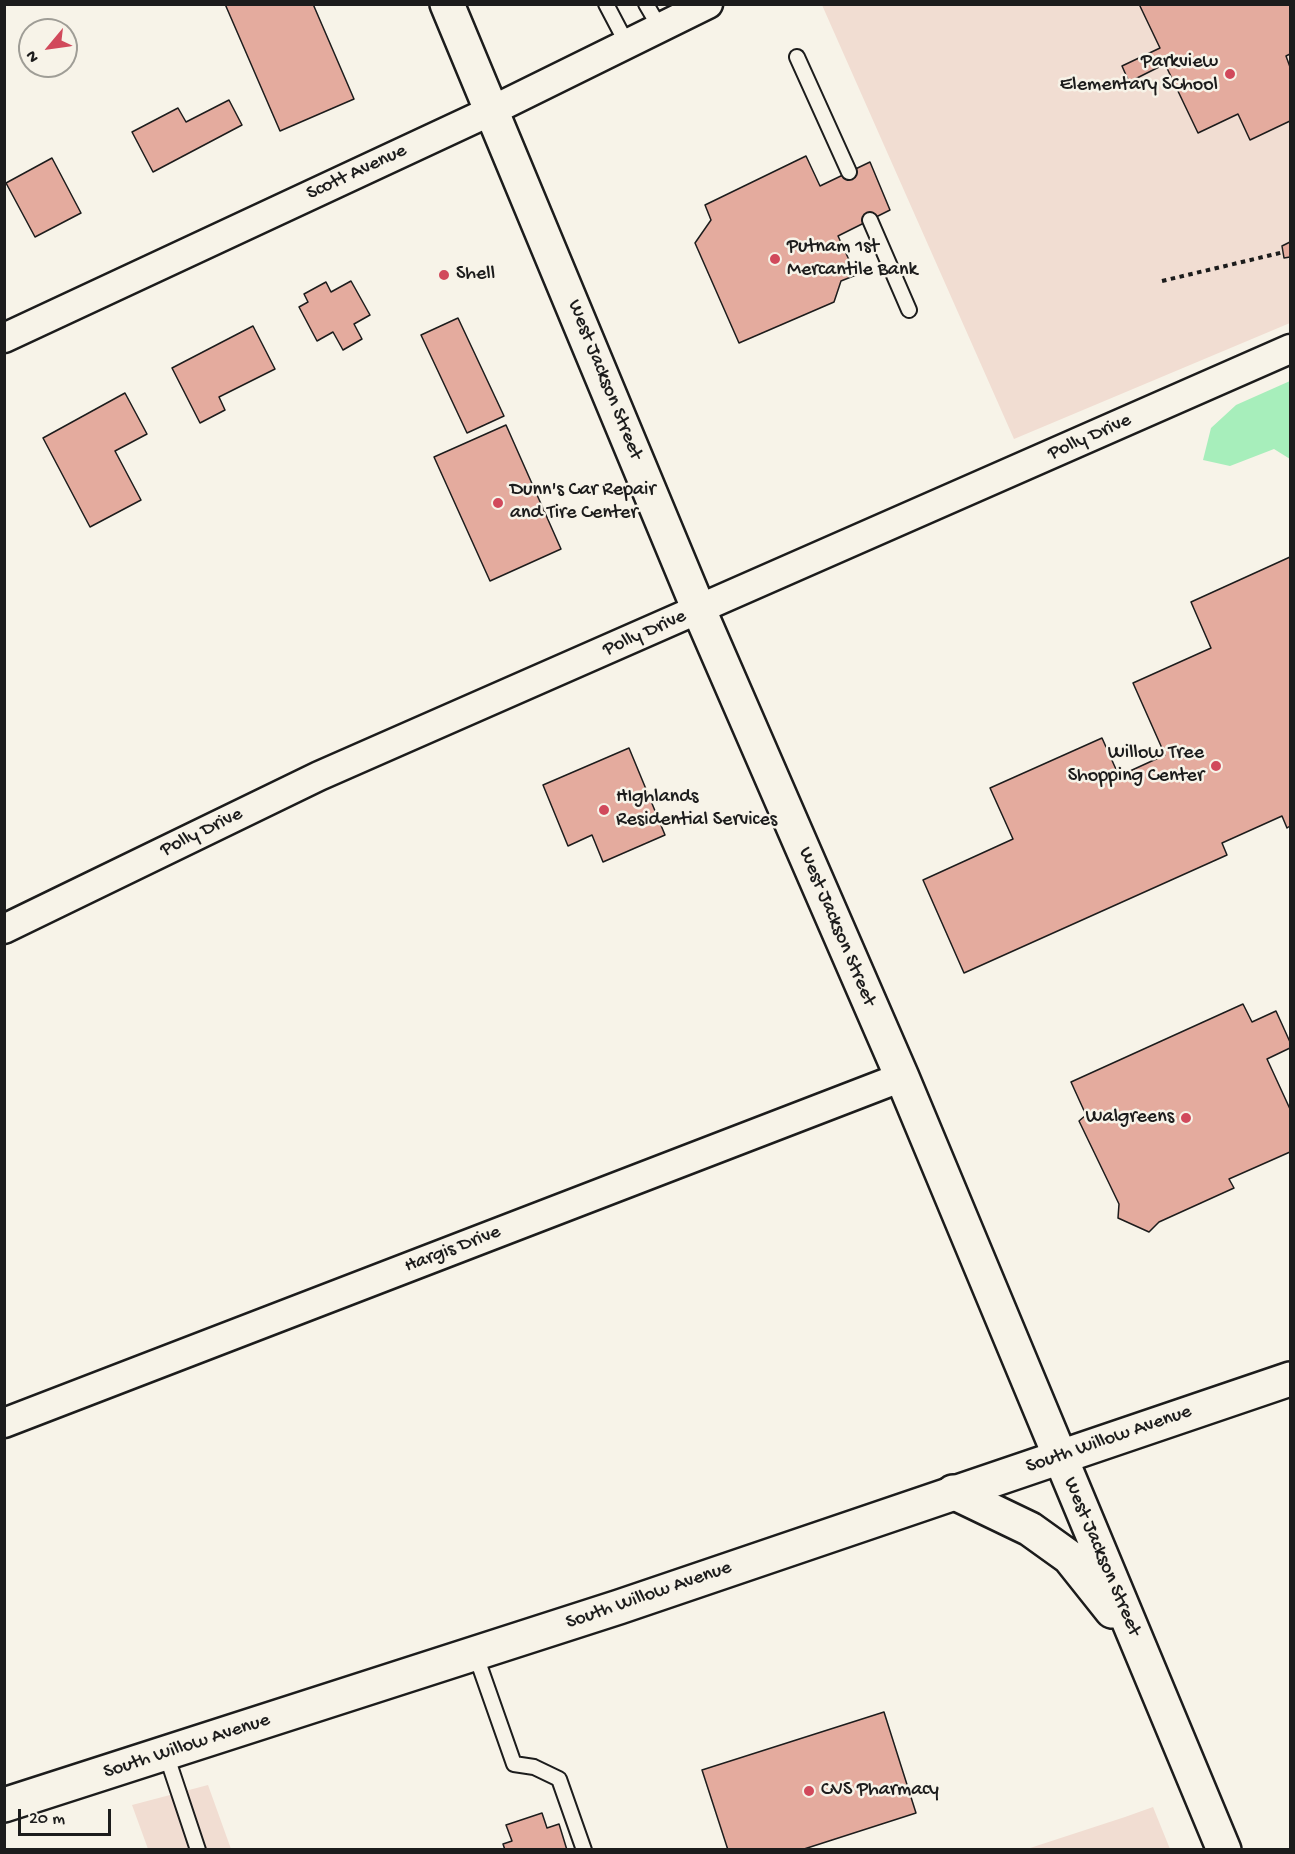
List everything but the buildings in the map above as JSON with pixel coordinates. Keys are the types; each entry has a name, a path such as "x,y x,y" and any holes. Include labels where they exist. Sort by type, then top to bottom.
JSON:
{"street":[{"name":"West Jackson Street","path":"447,4 699,610 902,1077 1224,1850"},
{"name":"Scott Avenue","path":"4,338 493,110 627,44 653,16 708,4"},
{"name":"Polly Drive","path":"4,929 319,776 1290,349"},
{"name":"Hargis Drive","path":"4,1423 902,1077"},
{"name":"South Willow Avenue","path":"4,1805 475,1653 1290,1379"},
{"path":"953,1492 1030,1528 1069,1557 1137,1643"}],"lane":[{"path":"606,4 627,44"},
{"path":"797,57 849,172"},
{"path":"870,220 909,310"},
{"path":"475,1653 513,1764 534,1767 560,1779 584,1850"},
{"path":"166,1754 198,1850"}],"path":[{"path":"1162,281 1284,252"}],"shaded area":[{"path":"822,5 1290,5 1290,323 1014,439"},
{"path":"208,1785 231,1849 148,1849 132,1805"},
{"path":"1153,1807 1170,1849 1027,1849 1125,1817"}],"green space":[{"path":"1290,381 1290,459 1274,449 1230,466 1203,460 1211,428 1236,405"}],"place":[{"name":"Parkview Elementary SChool","path":"1230,74"},
{"name":"Putnam 1st Mercantile Bank","path":"775,259"},
{"name":"Shell","path":"444,275"},
{"name":"Dunn's Car Repair and Tire Center","path":"498,503"},
{"name":"Willow Tree Shopping Center","path":"1216,766"},
{"name":"HIghlands Residential Services","path":"604,810"},
{"name":"Walgreens","path":"1186,1118"},
{"name":"CVS Pharmacy","path":"809,1791"}]}
